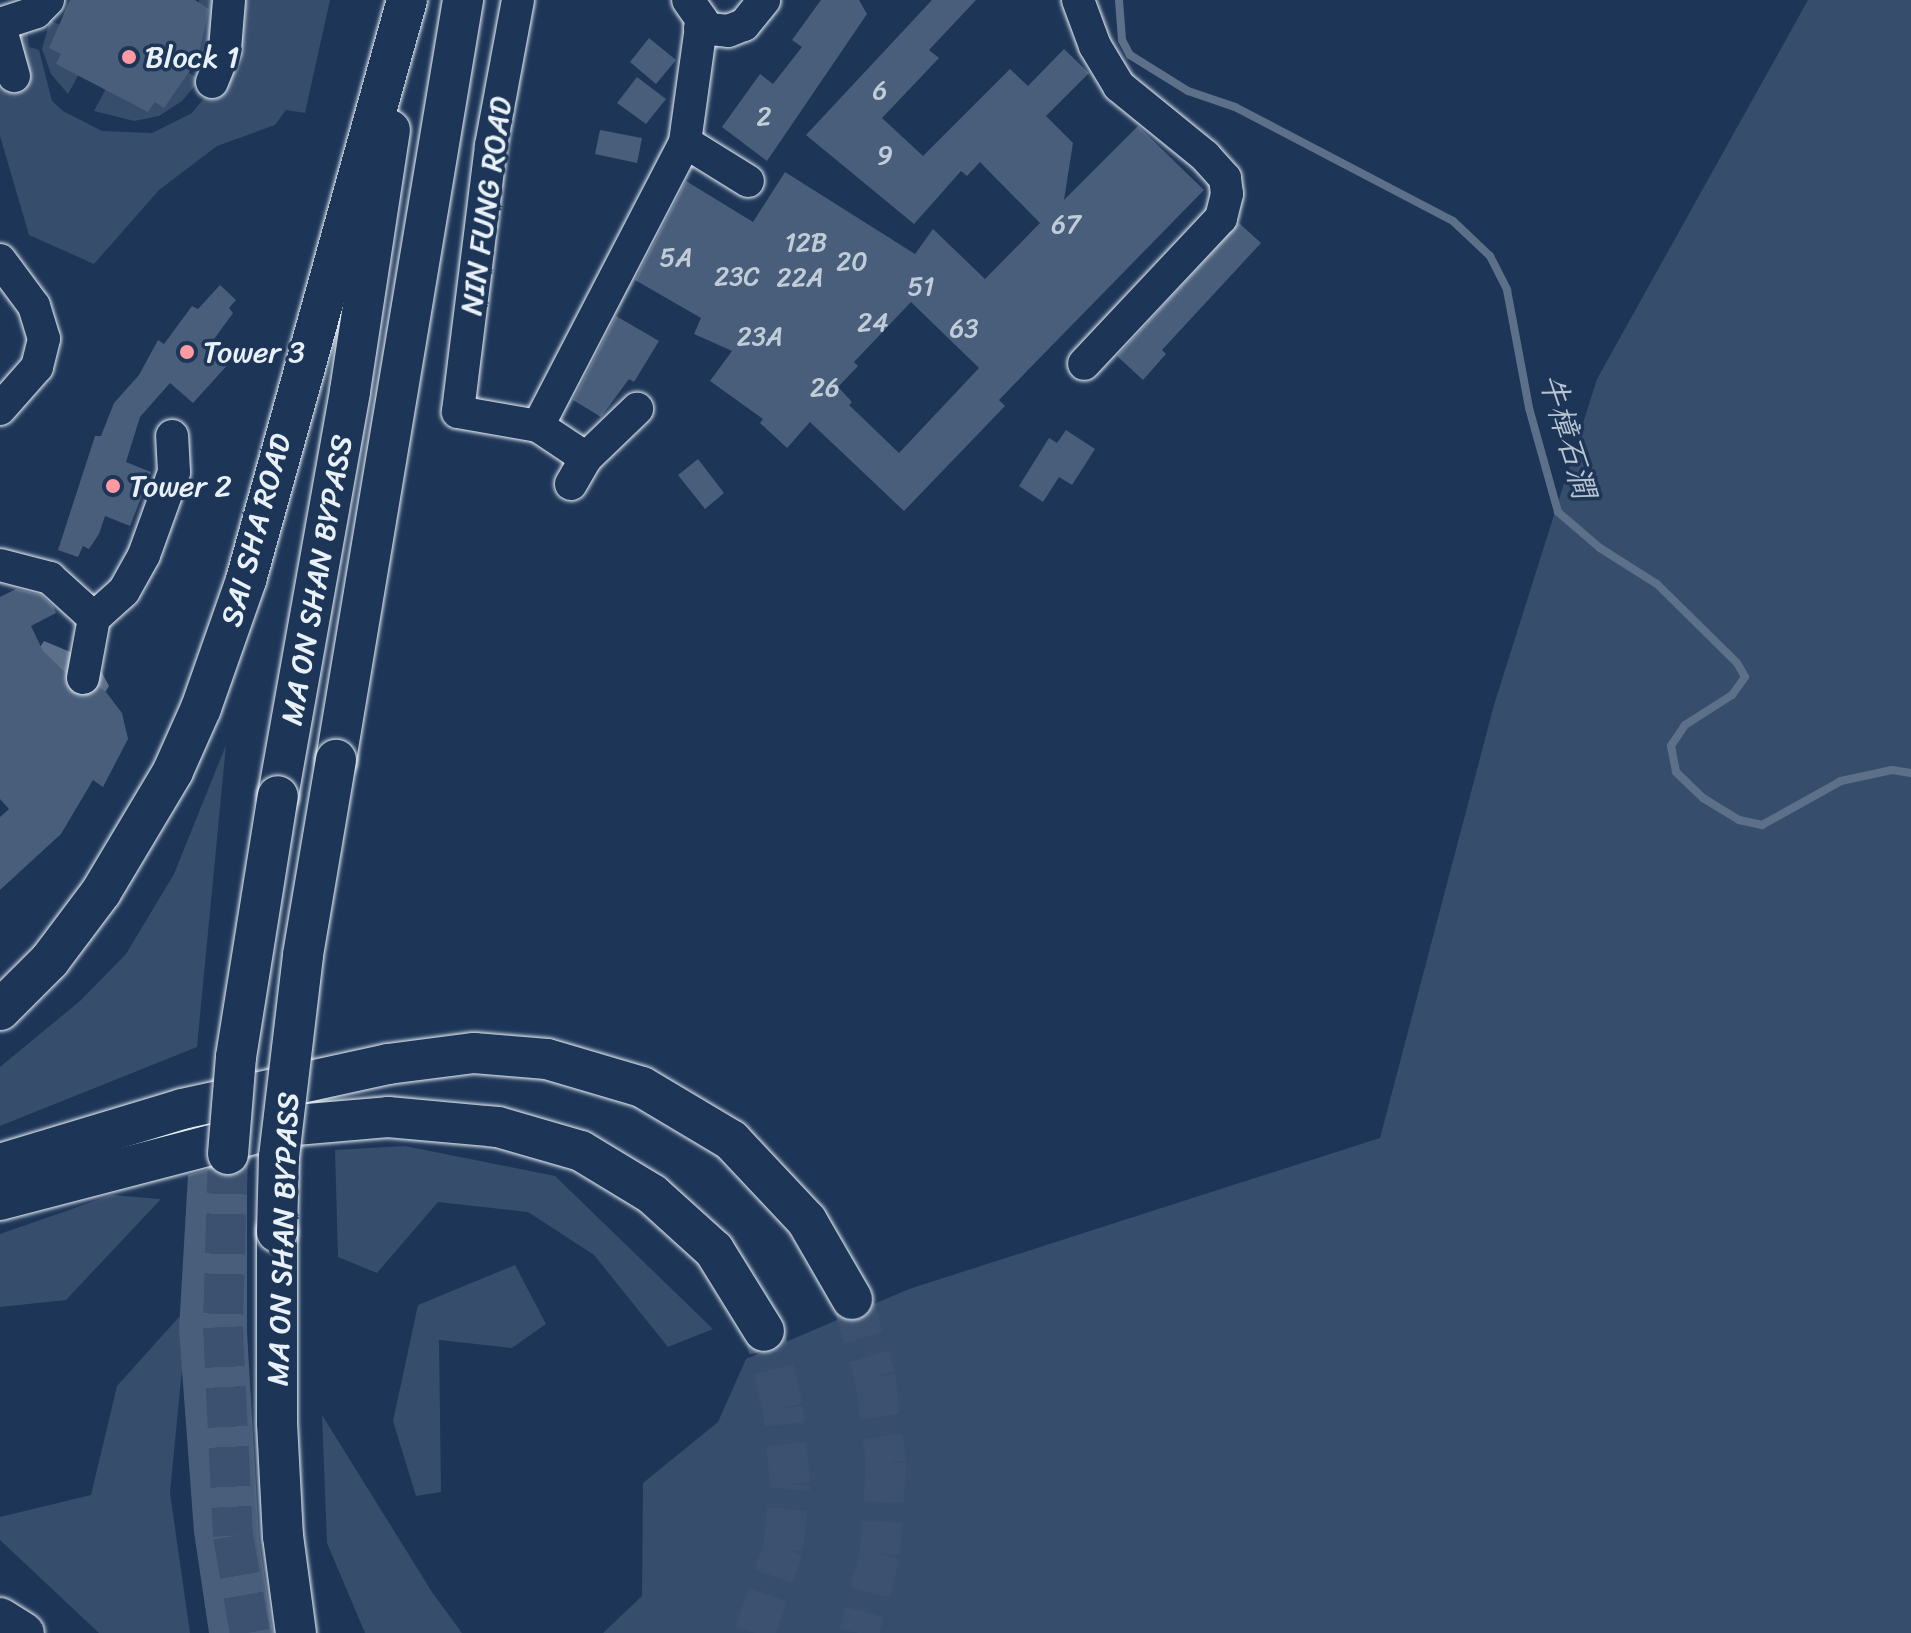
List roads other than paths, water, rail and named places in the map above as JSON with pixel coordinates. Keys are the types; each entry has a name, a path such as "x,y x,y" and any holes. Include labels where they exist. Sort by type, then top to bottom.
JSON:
{"main road":[{"name":"MA ON SHAN BYPASS","path":"298,1630 283,1536 276,1334 279,1157 303,955 463,0"},
{"name":"MA ON SHAN BYPASS","path":"228,1154 236,1057 278,796 350,391 406,2"},
{"name":"SAI SHA ROAD","path":"0,1010 50,960 101,892 163,790 201,708 246,580 406,2"},
{"path":"0,1164 182,1109 388,1064 474,1053 547,1059 642,1087 731,1140 807,1221 852,1299"},
{"path":"0,1200 284,1126 388,1117 498,1127 581,1151 652,1194 714,1250 764,1331"},
{"path":"0,1618 24,1633"}],"street":[{"path":"14,76 0,25 36,12 48,0"},
{"path":"212,82 227,40 229,0"},
{"name":"NIN FUNG ROAD","path":"518,0 491,146 458,412 538,426"},
{"path":"637,409 578,471 538,426 685,142 694,14 728,31 744,25 764,0"},
{"path":"1078,0 1095,46 1119,86 1205,156 1225,178 1227,194 1221,218 1084,364"},
{"path":"685,142 748,181"},
{"path":"0,260 41,322 43,349 37,367 0,409"},
{"path":"83,678 94,618 124,591 144,555 174,472 172,436"},
{"path":"0,565 50,578 94,618"}],"waterway":[{"name":"牛樟石澗","path":"1119,0 1122,40 1130,55 1188,91 1235,107 1453,221 1490,256 1507,290 1529,408 1558,512 1600,548 1657,584 1737,663 1745,677 1732,695 1685,725 1671,746 1676,772 1703,798 1739,820 1762,825 1841,781 1892,770 1911,773"}],"tunnel":[{"path":"228,1154 223,1327 233,1536 250,1633"},
{"path":"852,1299 875,1377 886,1462 880,1554 859,1633"},
{"path":"755,1633 783,1549 790,1484 783,1408 764,1331"}],"place":[{"name":"Block 1","path":"129,57"},
{"name":"Tower 3","path":"187,352"},
{"name":"Tower 2","path":"113,486"}]}
